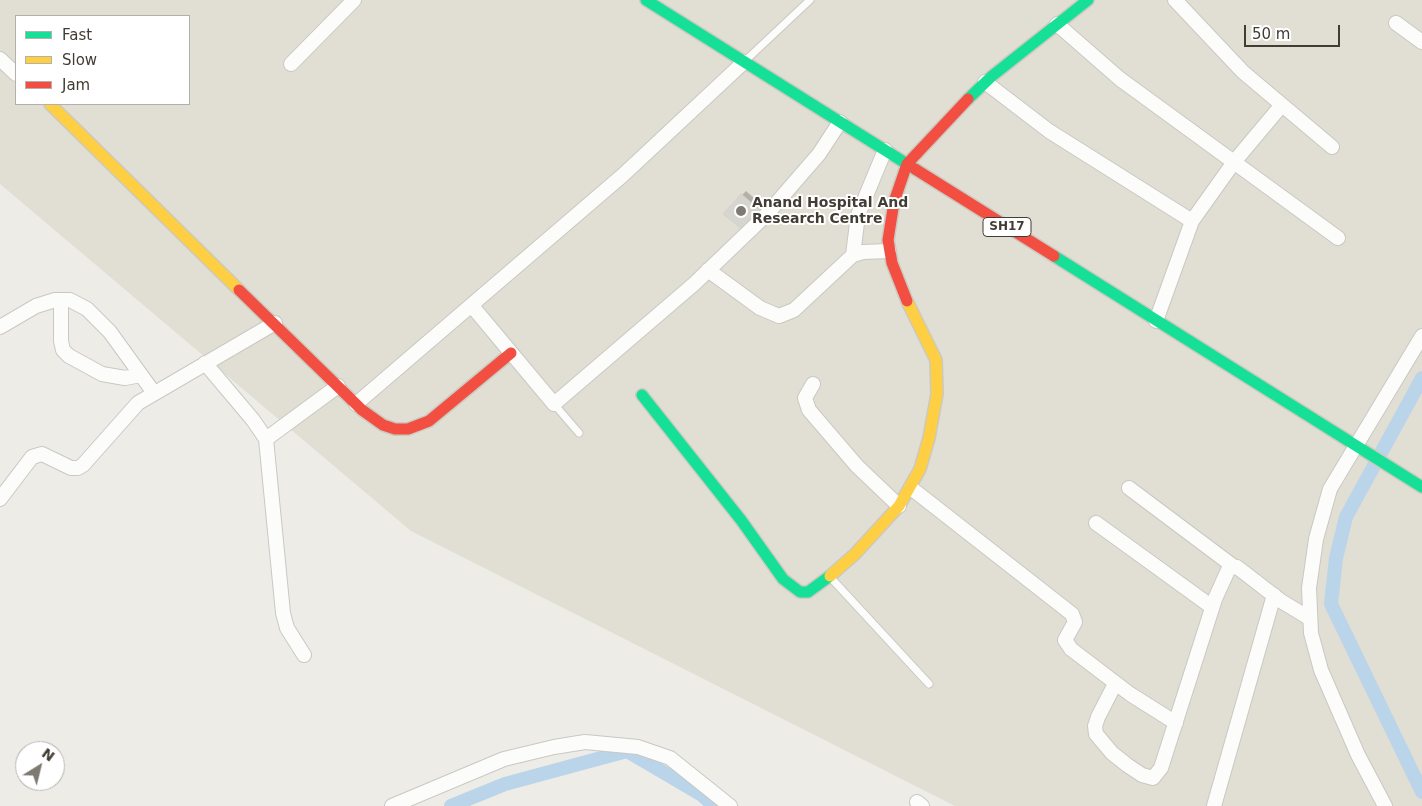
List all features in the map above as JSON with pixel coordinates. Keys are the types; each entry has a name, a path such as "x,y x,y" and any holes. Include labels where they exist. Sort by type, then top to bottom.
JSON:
{"street":[{"path":"291,64 354,0"},
{"name":"SH17","path":"646,0 1422,488"},
{"path":"642,395 741,520 783,579 800,592 808,592 854,554 899,506 911,488 920,469 929,438 938,376 936,360 899,285 889,251 889,224 907,164 985,82 1088,0"},
{"path":"1175,0 1225,55 1281,106 1332,147"},
{"path":"1396,23 1422,42"},
{"path":"1057,24 1120,79 1338,238"},
{"path":"0,59 15,73"},
{"path":"356,404 623,175 744,62"},
{"path":"985,82 1057,136 1192,221"},
{"path":"51,105 372,419 395,429 419,426 438,414 511,354"},
{"path":"1156,321 1192,221 1234,162 1281,106"},
{"path":"472,306 554,404 708,270 767,214 795,184 819,154 840,122"},
{"path":"854,255 858,214 885,150"},
{"path":"708,270 760,308 779,316 794,310 854,255 863,252 889,251"},
{"path":"61,300 61,341 63,350 69,356 102,374 125,378 141,375"},
{"path":"0,327 36,306 61,300 70,300 87,309 110,332 154,393"},
{"path":"0,499 25,465 36,454 47,456 71,468 78,468 83,465 138,403 276,323"},
{"path":"1384,806 1329,690 1315,652 1309,618 1309,588 1320,520 1330,489 1422,336"},
{"path":"205,363 266,440 283,613 287,628 304,655"},
{"path":"813,384 805,398 809,410 856,466 899,506"},
{"path":"266,440 338,386"},
{"path":"911,488 1072,614 1075,622 1066,636 1065,643 1115,684 1176,723"},
{"path":"1129,488 1233,566 1309,618"},
{"path":"1096,523 1212,607"},
{"path":"1115,684 1098,716 1095,726 1096,734 1112,753 1142,775 1153,778 1157,776 1176,723 1212,607 1225,572 1233,566"},
{"path":"1214,806 1274,595"},
{"path":"392,806 504,759 554,746 585,742 638,747 670,758 730,806"}],"lane":[{"path":"744,62 810,0"},
{"path":"554,404 579,433"},
{"path":"829,576 929,684"}],"shaded area":[{"path":"0,0 1422,0 1422,806 955,806 411,531 0,184"}],"building":[{"path":"741,194 760,210 743,230 723,214"}],"waterway":[{"path":"1422,378 1346,517 1336,558 1331,604 1422,792"},
{"path":"451,806 505,784 627,751 702,795 714,806"}],"traffic: fast":[{"path":"646,0 915,169"},
{"path":"968,99 992,76 1088,0"},
{"path":"1054,256 1422,487"},
{"path":"642,395 741,520 783,579 800,592 808,592 830,576"}],"traffic: slow":[{"path":"51,105 239,290"},
{"path":"830,576 855,554 899,506 920,469 929,438 937,394 936,360 907,301"}],"traffic: jam":[{"path":"907,301 892,263 888,240 894,202 907,164 968,99"},
{"path":"915,169 1054,256"},
{"path":"239,290 362,410 383,425 395,429 408,429 429,421 511,353"}],"place":[{"name":"Anand Hospital And Research Centre","path":"741,211"}]}
